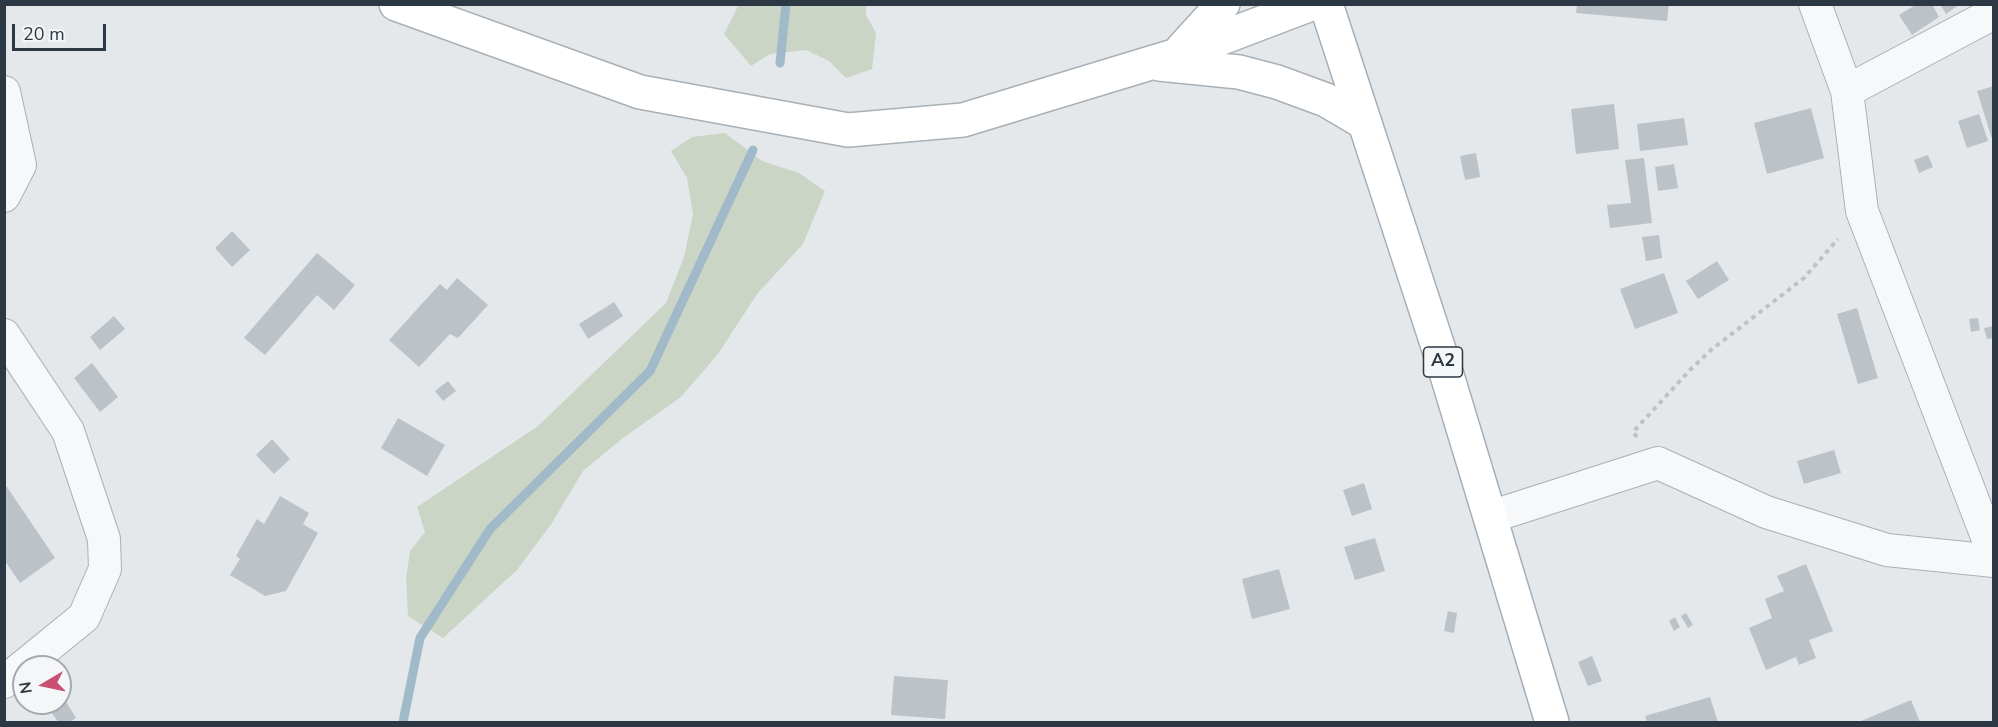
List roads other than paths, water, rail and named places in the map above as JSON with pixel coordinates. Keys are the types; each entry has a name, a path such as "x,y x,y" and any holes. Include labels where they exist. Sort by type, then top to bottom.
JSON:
{"main road":[{"path":"396,4 640,92 848,130 963,120 1163,59 1311,4"},
{"path":"1163,59 1223,4"},
{"name":"A2","path":"1326,4 1443,362 1552,723"},
{"path":"1163,59 1239,72 1277,82 1326,100 1365,123"}],"street":[{"path":"1815,4 1847,91 1862,211 1994,555"},
{"path":"1847,91 1994,13"},
{"path":"4,92 20,165 4,196"},
{"path":"4,335 68,431 104,540 105,569 84,617 4,682"},
{"path":"1490,517 1658,463 1766,512 1887,550 1994,561"}],"waterway":[{"path":"780,63 786,4"},
{"path":"403,722 420,638 490,529 650,371 753,150"}]}
